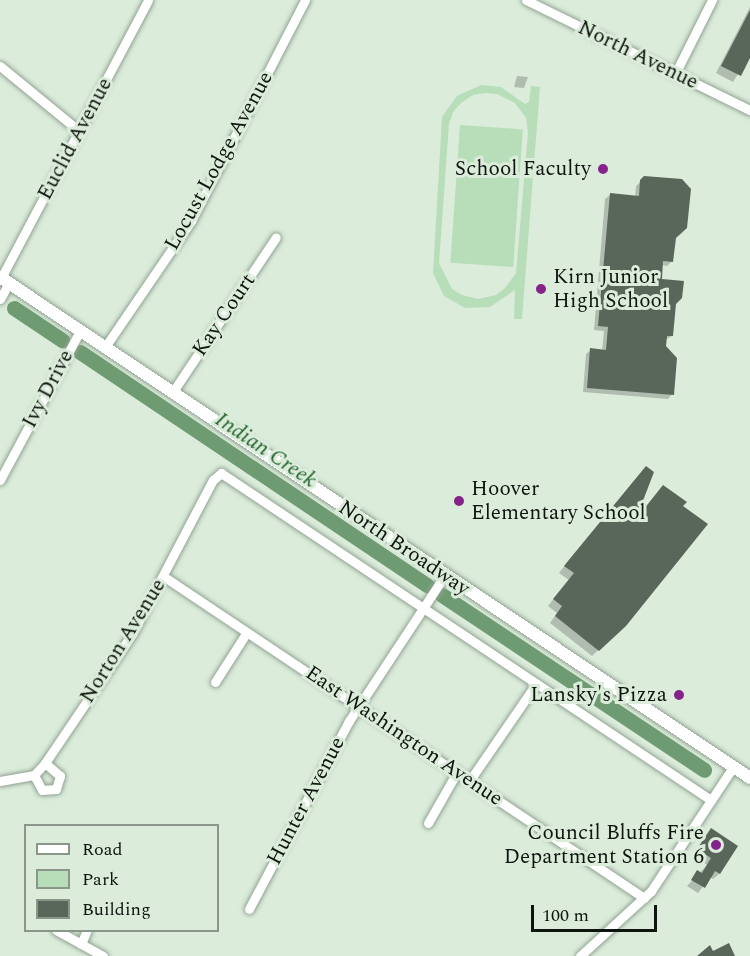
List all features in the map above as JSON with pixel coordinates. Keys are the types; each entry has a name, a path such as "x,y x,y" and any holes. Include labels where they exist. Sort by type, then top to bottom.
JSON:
{"main road":[{"name":"North Broadway","path":"3,279 750,778"}],"street":[{"name":"Euclid Avenue","path":"0,299 3,279 148,0"},
{"name":"Locust Lodge Avenue","path":"105,347 191,221 305,0"},
{"name":"North Avenue","path":"526,0 750,110"},
{"path":"675,74 712,0"},
{"path":"0,66 14,74 56,114 79,131"},
{"name":"Kay Court","path":"172,393 276,237"},
{"name":"Ivy Drive","path":"0,480 80,331"},
{"name":"Norton Avenue","path":"34,775 45,763 132,634 213,480 222,473"},
{"name":"North Broadway","path":"222,473 711,800"},
{"name":"Hunter Avenue","path":"249,909 358,706 445,575"},
{"name":"East Washington Avenue","path":"163,576 644,898"},
{"path":"215,682 247,632"},
{"path":"470,780 536,684"},
{"path":"0,780 34,775 42,790 51,791 59,785 57,771 45,763"},
{"path":"580,956 644,898 656,884 733,767"},
{"path":"428,823 458,772"},
{"path":"60,932 103,956"},
{"path":"81,944 86,932"}],"green space":[{"path":"481,85 501,87 525,104 529,102 531,86 540,87 522,319 514,319 515,290 490,307 465,308 444,296 433,273 442,117 457,96","holes":["497,94 515,103 526,118 528,133 516,273 505,288 496,295 478,299 462,295 452,289 439,263 449,124 453,112 473,95"]},
{"path":"460,125 523,129 513,267 450,263"}],"building":[{"path":"750,10 750,58 741,76 721,66"},
{"name":"Kirn Junior High School","path":"644,176 682,179 691,189 687,228 676,238 673,262 663,261 662,279 684,281 682,298 676,304 673,336 667,336 666,346 677,358 674,395 587,388 590,348 606,350 608,327 598,326 610,193 639,196 640,180"},
{"path":"646,466 654,472 636,519 663,485 687,502 683,506 708,524 626,626 599,651 555,616 562,606 553,599 574,573 564,566"},
{"path":"711,828 738,846 720,874 715,871 705,888 691,880 697,870 702,873 711,858 697,849"},
{"path":"729,943 735,956 697,956 710,945 713,951"}],"waterway":[{"name":"Indian Creek","path":"14,308 62,340"},
{"name":"Indian Creek","path":"80,352 427,585"},
{"name":"Indian Creek","path":"442,595 704,770"}],"place":[{"name":"School Faculty","path":"603,169"},
{"name":"Kirn Junior High School","path":"541,289"},
{"name":"Hoover Elementary School","path":"459,501"},
{"name":"Lansky's Pizza","path":"679,695"},
{"name":"Council Bluffs Fire Department Station 6","path":"716,845"}]}
